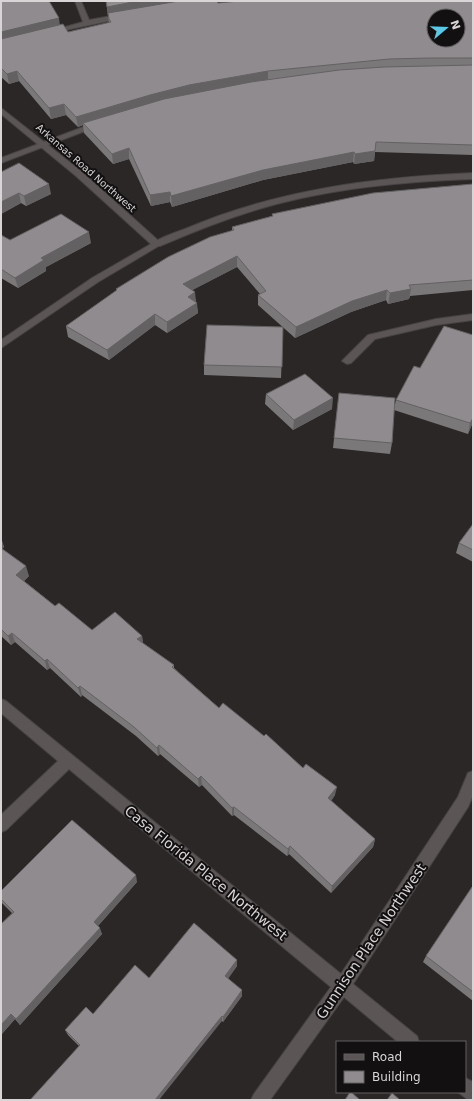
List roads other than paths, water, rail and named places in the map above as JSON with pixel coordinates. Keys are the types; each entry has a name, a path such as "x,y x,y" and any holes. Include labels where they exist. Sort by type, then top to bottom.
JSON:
{"street":[{"path":"78,1 87,23"},
{"path":"44,34 87,23 132,15"},
{"name":"Arkansas Road Northwest","path":"1,110 79,174 157,244"},
{"path":"1,161 42,144 107,122"},
{"path":"1,345 95,280 157,244 202,225 257,207 310,193 375,182 473,176"},
{"path":"347,361 372,337 436,322 473,317"},
{"name":"Casa Florida Place Northwest","path":"1,705 410,1041"},
{"path":"1,825 69,760"},
{"name":"Gunnison Place Northwest","path":"260,1100 342,986 463,802 473,778"}]}
